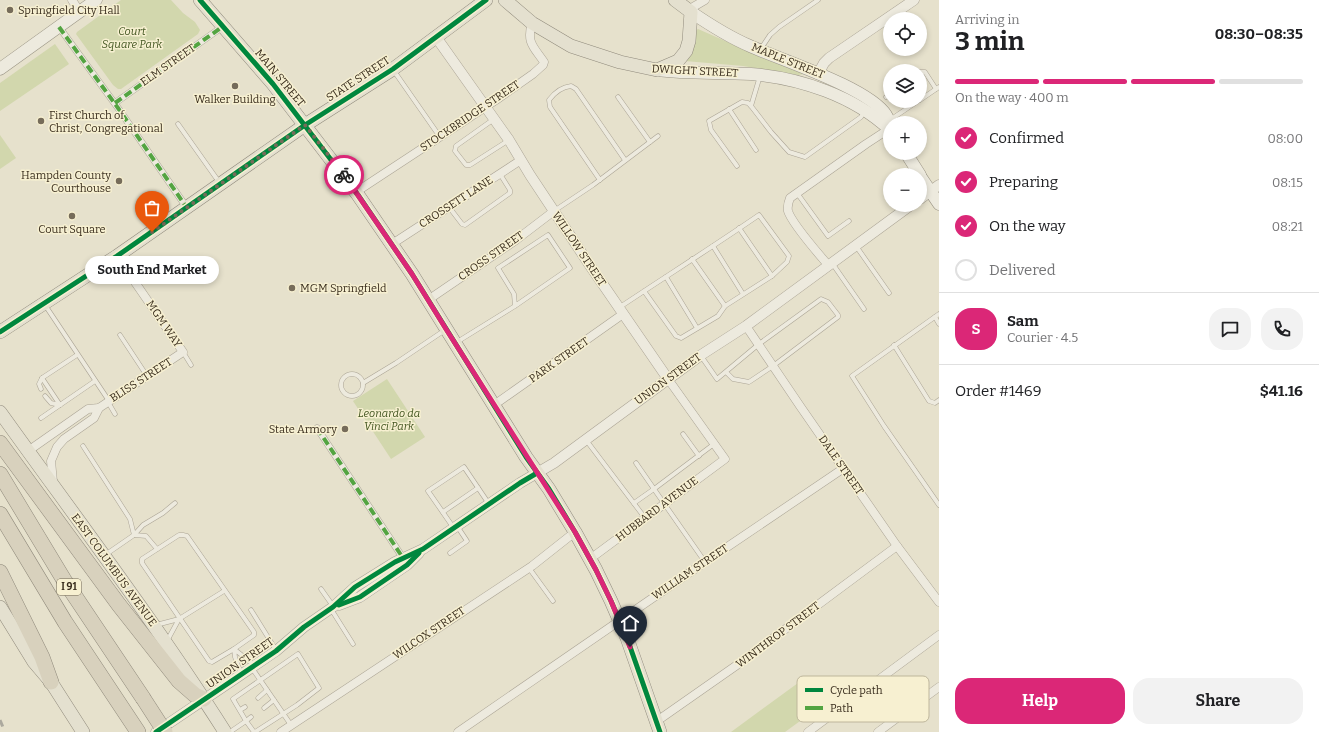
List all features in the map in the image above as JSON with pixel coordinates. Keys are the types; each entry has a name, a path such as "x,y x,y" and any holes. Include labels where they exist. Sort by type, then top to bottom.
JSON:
{"highway":[{"path":"0,443 114,598 179,681 195,695 204,699"},
{"name":"I 91","path":"0,474 68,586 165,732"},
{"name":"I 91","path":"0,514 66,622 138,732"},
{"path":"0,572 42,657 51,682"}],"main road":[{"path":"0,69 96,0"},
{"name":"MAIN STREET","path":"200,0 273,84 356,192 392,244 575,532 620,620 658,727"},
{"name":"STATE STREET","path":"0,332 118,256 305,125 392,69 486,0"},
{"name":"DWIGHT STREET","path":"505,0 532,24 563,42 581,50 620,62 657,70 760,75 789,80 818,88 839,97 883,123"},
{"name":"MAPLE STREET","path":"675,0 726,34 862,95 883,111 885,116"},
{"path":"657,70 678,61 686,51 690,41 690,11"},
{"path":"930,192 939,204"},
{"name":"EAST COLUMBUS AVENUE","path":"0,412 154,625 225,732"},
{"path":"0,607 34,662 51,682 83,732"}],"street":[{"path":"72,0 80,12"},
{"path":"690,11 705,0"},
{"path":"818,74 823,64 829,58 914,0"},
{"name":"STOCKBRIDGE STREET","path":"356,192 486,106 533,74 543,65 544,62 534,49 530,40 529,33 532,24"},
{"name":"ELM STREET","path":"114,103 222,26"},
{"path":"59,27 187,208"},
{"name":"WILLOW STREET","path":"436,37 486,106 621,311 725,459"},
{"path":"829,264 798,228 788,212 787,205 790,198 796,192 883,131"},
{"name":"CROSSETT LANE","path":"392,244 521,160"},
{"name":"CROSS STREET","path":"428,300 516,240 554,211"},
{"name":"UNION STREET","path":"156,732 276,651 295,634 332,608 355,587 403,558 423,549 489,504 554,463 668,379 746,326 901,212"},
{"name":"MGM WAY","path":"118,256 184,352"},
{"name":"PARK STREET","path":"494,405 621,311"},
{"name":"DALE STREET","path":"746,326 898,546 939,602"},
{"name":"BLISS STREET","path":"28,451 88,410 99,408 109,402 184,352"},
{"name":"BLISS STREET","path":"53,486 51,465 55,450 64,439 94,418 99,408"},
{"path":"317,428 403,558"},
{"name":"HUBBARD AVENUE","path":"590,559 725,459"},
{"name":"WILLIAM STREET","path":"458,732 844,468"},
{"name":"WILCOX STREET","path":"287,729 528,568 575,532"},
{"name":"WINTHROP STREET","path":"658,727 738,665 898,546"},
{"name":"UNION STREET","path":"332,608 360,597 407,565 423,549"},
{"path":"885,676 939,635"},
{"path":"929,694 939,687"},
{"path":"812,731 824,722"},
{"path":"878,732 892,722"}],"lane":[{"path":"760,50 770,35 779,27 818,0"},
{"path":"392,69 440,137"},
{"path":"751,106 760,75"},
{"path":"927,75 937,88 927,95"},
{"path":"600,180 550,107 549,100 554,93 564,87 571,86 576,89 625,160"},
{"path":"618,97 650,142"},
{"path":"737,166 712,130 709,121 742,102 748,103 751,106 789,152 805,156 861,117 865,112"},
{"path":"901,116 910,108"},
{"path":"729,109 756,150"},
{"path":"494,118 456,146 455,150 466,165 470,165 509,140"},
{"path":"178,124 220,184"},
{"path":"554,211 600,180 658,136"},
{"path":"449,207 462,224 465,225 510,193 510,190 500,174"},
{"path":"796,192 828,236 850,221"},
{"path":"621,311 644,291 759,215 789,256 788,262 772,276 725,306 718,316 681,338 676,336 644,291"},
{"path":"740,228 772,276"},
{"path":"455,344 515,306 570,268 548,235 498,268 514,294 515,306"},
{"path":"856,245 889,292"},
{"path":"713,246 743,294"},
{"path":"692,259 725,306"},
{"path":"829,264 864,309"},
{"path":"666,277 697,328"},
{"path":"701,356 717,379 759,344 821,299 828,302 837,313 838,318 749,382 733,379 726,372"},
{"path":"44,304 109,402 115,414"},
{"path":"939,324 937,316 852,376 884,426 939,505"},
{"path":"363,383 359,377 352,375 343,380 342,388 349,396 356,396 362,389 363,383 396,363 446,329"},
{"path":"120,335 147,376"},
{"path":"894,345 929,401 935,403 939,400"},
{"path":"184,352 191,365"},
{"path":"41,389 39,384 42,378 77,354"},
{"path":"42,378 60,406"},
{"path":"41,418 95,381"},
{"path":"46,396 51,403 60,406"},
{"path":"683,434 699,456"},
{"path":"586,440 645,518"},
{"path":"634,504 714,444"},
{"path":"83,446 130,519 134,535"},
{"path":"636,463 705,562"},
{"path":"450,553 467,541 428,491 464,467 489,504"},
{"path":"443,512 478,488"},
{"path":"105,556 134,535 144,525 163,513 175,502"},
{"path":"134,535 146,536 157,549"},
{"path":"179,535 187,536 254,632 254,635 234,650 212,662 209,661 142,564 142,559 157,549 179,535"},
{"path":"528,568 553,601"},
{"path":"321,589 353,644"},
{"path":"154,625 179,619 224,591"},
{"path":"251,610 276,651"},
{"path":"166,643 179,619"},
{"path":"234,650 253,667 283,714 287,729"},
{"path":"234,650 235,657 242,674"},
{"path":"298,654 319,688 297,705 255,732 232,699 260,680 298,654"},
{"path":"258,698 267,690"},
{"path":"264,708 274,700"},
{"path":"240,710 245,707"},
{"path":"230,732 252,717"}],"green space":[{"name":"Court Square Park","path":"121,0 171,0 183,13 195,22 200,30 198,34 121,89 118,89 113,85 76,34"},
{"path":"698,29 804,74 798,75 743,66 685,61 695,31"},
{"path":"55,44 69,64 0,111 0,83"},
{"path":"0,135 16,158 0,169"},
{"name":"Leonardo da Vinci Park","path":"387,379 425,437 391,459 353,401"},
{"path":"797,684 797,722 799,722 785,732 731,732"}],"railway":[{"path":"0,720 5,732"}],"marked path":[{"path":"59,27 118,108 187,208"},
{"path":"115,103 222,27"},
{"path":"317,428 403,558"}],"cycle path":[{"path":"200,0 273,84 358,195 412,274 526,457 549,489 575,532 611,601 627,638 660,732"},
{"path":"0,332 117,256 305,125 393,69 486,0"},
{"path":"156,732 276,651 304,627 333,607 355,587 395,562 423,549 537,473"},
{"path":"339,605 360,597 407,565 419,553"}],"way so far":[{"path":"152,232 305,125 344,175"}],"place":[{"name":"Springfield City Hall","path":"10,10"},
{"name":"Walker Building","path":"235,86"},
{"name":"First Church of Christ, Congregational","path":"41,121"},
{"name":"Hampden County Courthouse","path":"119,181"},
{"name":"Court Square","path":"72,216"},
{"name":"South End Market","path":"152,232"},
{"name":"MGM Springfield","path":"292,288"},
{"name":"State Armory","path":"345,429"}],"route":[{"path":"344,175 412,274 529,461 549,489 596,570 620,620 630,647"}]}
